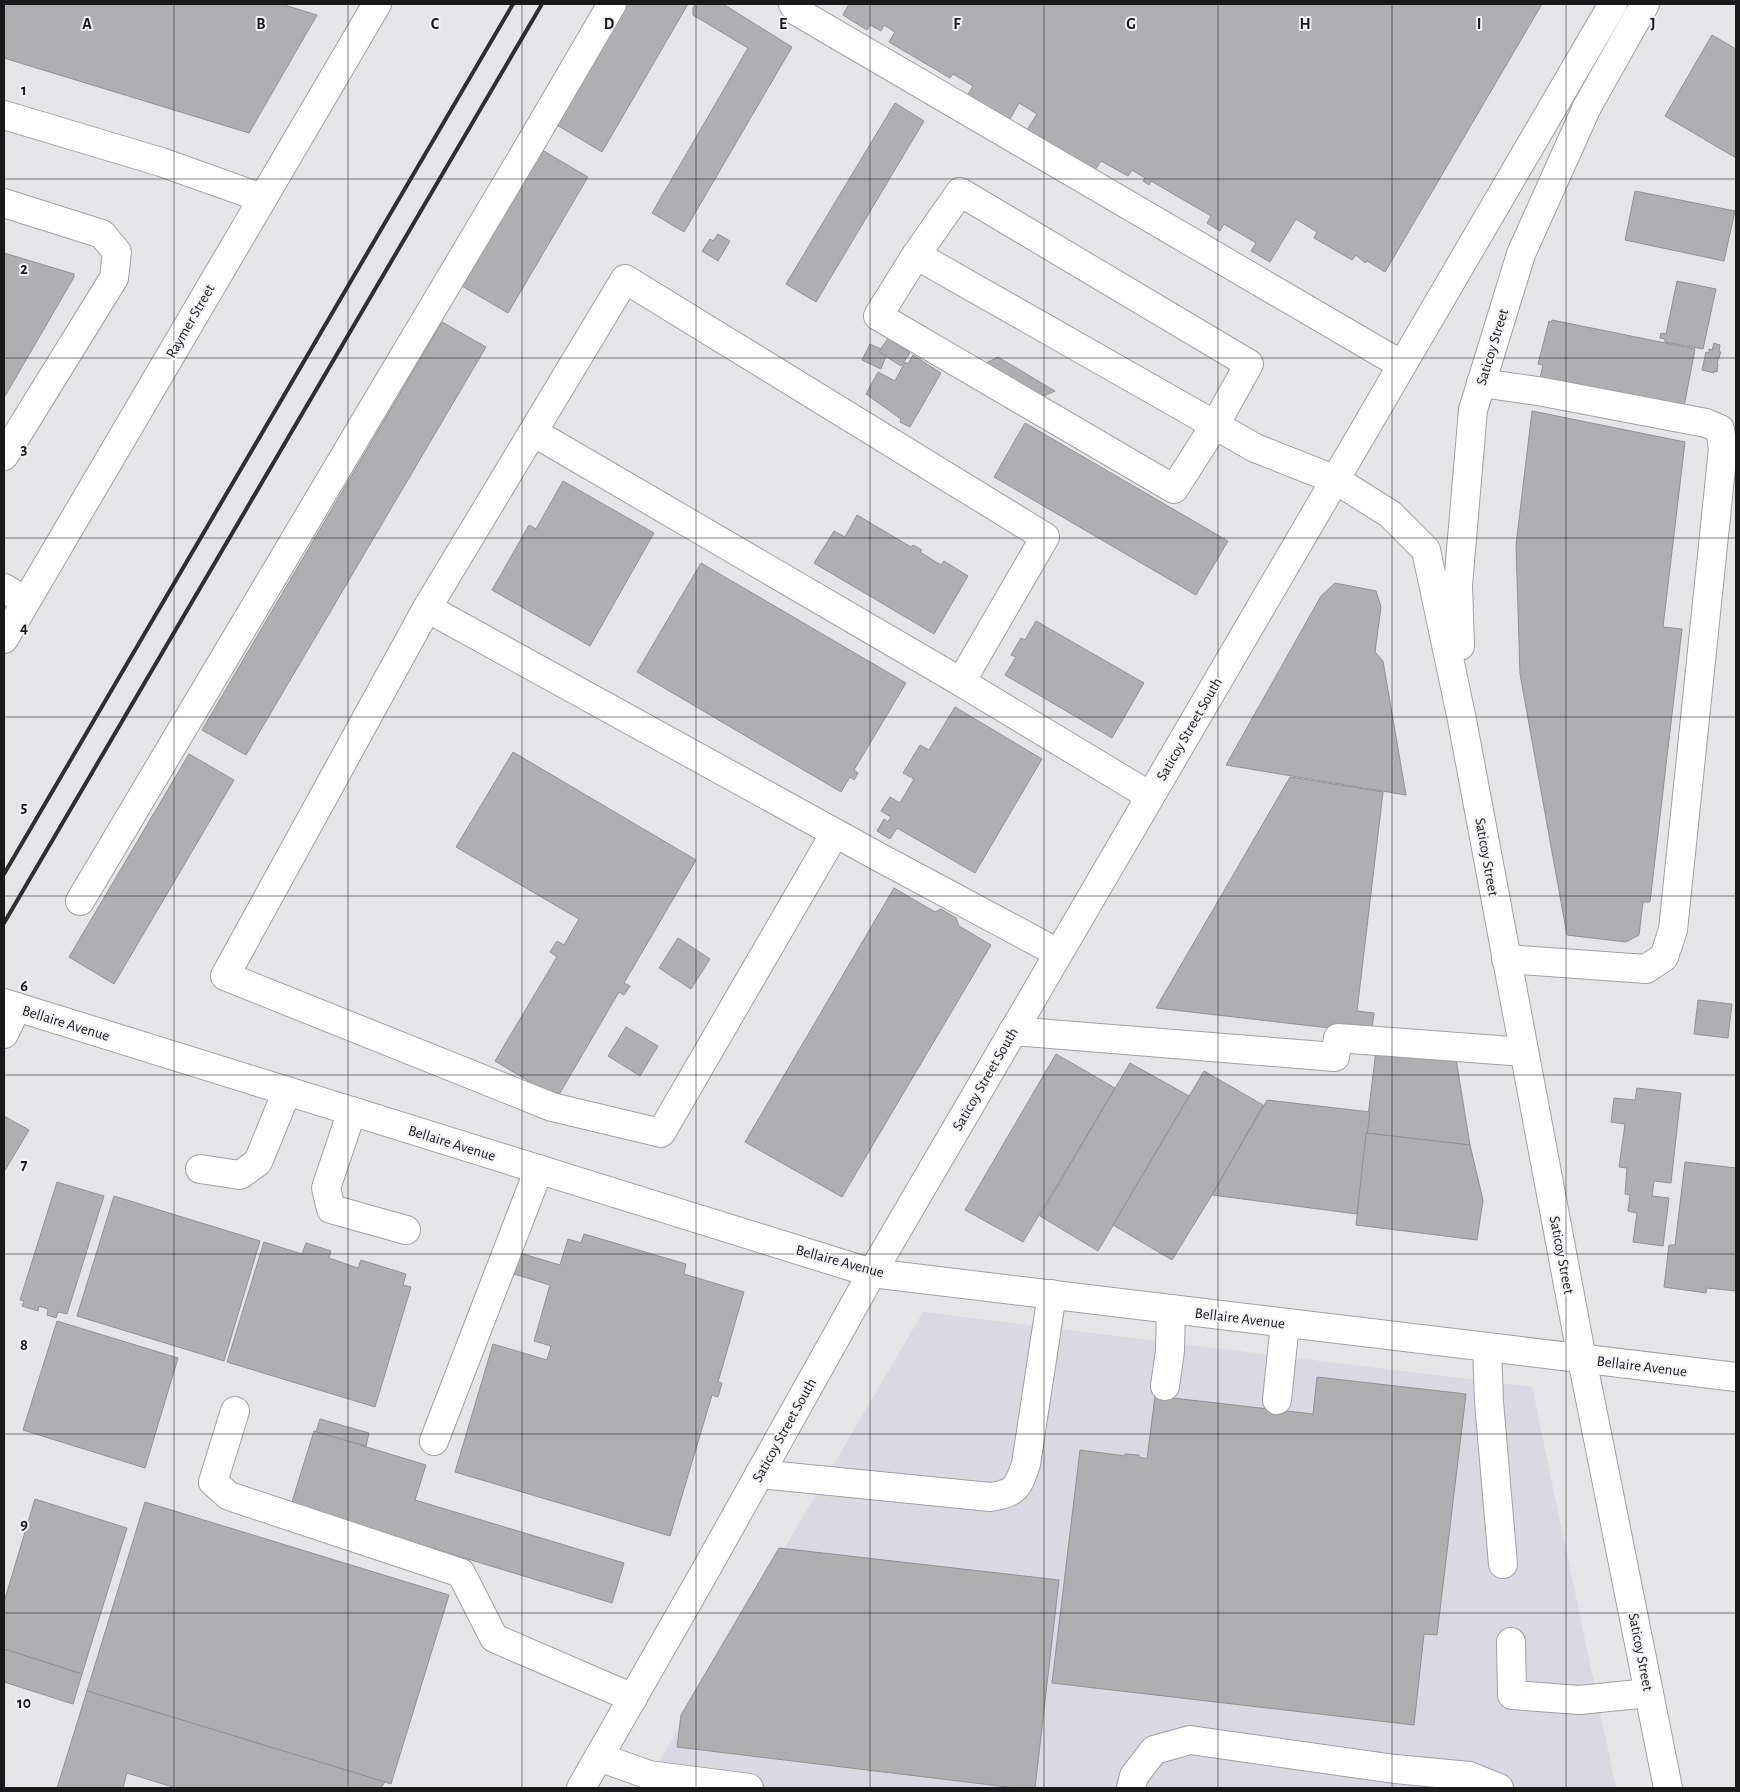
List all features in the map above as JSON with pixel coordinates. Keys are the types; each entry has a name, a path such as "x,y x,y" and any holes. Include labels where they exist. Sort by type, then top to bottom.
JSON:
{"street":[{"name":"Raymer Street","path":"4,639 15,595 262,198 378,4"},
{"path":"80,901 532,142 612,4"},
{"path":"793,4 798,12 1400,370 1613,4"},
{"name":"Saticoy Street","path":"1462,720 1458,585 1473,410 1520,254 1587,107 1645,4"},
{"path":"4,115 161,162 262,198"},
{"path":"960,192 1249,364 1215,425 1174,489 878,316 916,255 960,192"},
{"path":"4,203 102,234 117,252 114,278 4,456"},
{"name":"Saticoy Street","path":"916,255 1255,448 1336,480 1390,514 1426,550 1462,720 1582,1359 1668,1788"},
{"path":"835,833 661,1134 552,1107 225,976 427,608 625,279 1045,537 960,682"},
{"name":"Saticoy Street South","path":"581,1788 872,1273 1400,370"},
{"path":"1481,383 1538,391 1706,423 1720,429 1723,449 1673,930 1664,957 1646,969 1506,959"},
{"path":"533,432 960,682 1150,796"},
{"path":"427,608 835,833 1058,953"},
{"path":"4,1034 11,1005"},
{"name":"Bellaire Avenue","path":"11,1005 872,1273 1736,1377"},
{"path":"1013,1031 1335,1057 1338,1038 1524,1052"},
{"path":"200,1169 240,1175 258,1162 287,1091"},
{"path":"352,1111 326,1188 331,1209 406,1230"},
{"path":"434,1441 539,1170"},
{"path":"759,1474 990,1497 1007,1495 1020,1484 1026,1464 1052,1294"},
{"path":"1165,1386 1170,1351 1171,1309"},
{"path":"1277,1400 1285,1323"},
{"path":"1487,1348 1489,1402 1503,1564"},
{"path":"235,1411 213,1482 229,1496 461,1573 494,1638 633,1698"},
{"path":"1511,1642 1512,1695 1579,1700 1649,1693"},
{"path":"1131,1788 1134,1776 1154,1750 1190,1740 1395,1769 1469,1776 1499,1788"},
{"path":"599,1757 649,1775 749,1788"}],"shaded area":[{"path":"923,1312 1532,1387 1616,1788 644,1788"}],"building":[{"path":"4,4 281,4 317,15 249,133 4,58"},
{"path":"628,4 688,4 602,152 557,125"},
{"path":"695,4 723,4 792,47 684,232 652,213 748,48 693,15"},
{"path":"849,4 1542,4 1385,272 1367,261 1365,263 1356,255 1352,260 1314,238 1317,232 1296,219 1270,262 1251,251 1256,243 1224,224 1220,231 1207,223 1211,216 1151,181 1149,185 1143,181 1145,178 1132,170 1128,176 1101,161 1093,173 1025,133 1037,114 1019,103 1009,121 967,96 973,86 953,74 950,78 889,42 895,32 884,25 881,31 870,25 867,30 843,15"},
{"path":"1712,35 1736,49 1736,158 1665,116"},
{"path":"895,103 924,121 816,302 786,284"},
{"path":"542,150 588,177 508,313 462,286"},
{"path":"1635,191 1735,211 1724,261 1625,240"},
{"path":"718,234 730,241 718,261 702,251 710,239 713,241"},
{"path":"4,253 74,274 74,277 4,398"},
{"path":"1677,281 1716,289 1703,349 1665,342 1665,339 1660,338 1661,333 1666,334"},
{"path":"1552,320 1695,349 1684,407 1540,378 1543,365 1538,364 1549,321 1551,322"},
{"path":"442,322 486,347 246,755 202,730"},
{"path":"888,338 910,353 901,366 879,352"},
{"path":"1714,343 1720,345 1719,352 1721,352 1717,363 1717,372 1714,371 1714,373 1702,370 1706,352 1709,353 1709,349 1712,350"},
{"path":"870,344 881,349 879,352 886,356 881,369 862,360"},
{"path":"913,355 941,373 910,427 900,422 901,419 866,394 878,372 895,381 905,362 908,364"},
{"path":"998,357 1055,391 1035,400 978,367"},
{"path":"1532,411 1685,442 1663,627 1682,629 1650,902 1643,902 1639,935 1626,942 1567,935 1520,674 1516,545"},
{"path":"1025,423 1228,541 1196,595 994,477"},
{"path":"563,481 654,533 590,646 492,590 529,525 536,529"},
{"path":"857,515 911,547 913,545 922,550 920,552 941,565 944,561 968,576 934,634 814,563 834,531 845,537"},
{"path":"701,563 906,683 854,770 858,773 854,780 850,777 841,792 637,672"},
{"path":"1335,583 1376,591 1381,607 1375,652 1383,661 1406,795 1226,765 1321,596"},
{"path":"1036,621 1144,683 1112,738 1005,675 1016,657 1011,655 1021,638 1025,640"},
{"path":"955,707 1042,759 975,873 897,828 890,839 877,831 884,819 888,822 891,817 881,811 890,797 900,803 914,779 903,773 920,745 929,750"},
{"path":"513,752 696,860 624,983 630,986 624,995 619,992 557,1098 495,1061 557,957 550,952 557,941 564,945 579,919 456,847"},
{"path":"189,754 234,780 114,984 69,957"},
{"path":"1290,777 1383,792 1357,1011 1374,1013 1372,1029 1356,1031 1156,1008"},
{"path":"894,888 935,912 941,909 956,918 959,926 991,945 842,1197 745,1142"},
{"path":"678,938 710,959 691,989 659,968"},
{"path":"1698,1000 1732,1004 1728,1038 1694,1034"},
{"path":"626,1027 658,1046 640,1076 608,1056"},
{"path":"1376,1050 1456,1059 1470,1145 1366,1133"},
{"path":"1056,1054 1115,1088 1023,1242 965,1210"},
{"path":"1130,1063 1189,1096 1098,1251 1040,1216"},
{"path":"1204,1071 1263,1105 1212,1195 1172,1260 1113,1225"},
{"path":"1637,1088 1681,1093 1671,1183 1654,1181 1652,1196 1669,1198 1663,1246 1633,1242 1637,1213 1628,1211 1630,1195 1625,1194 1627,1168 1619,1167 1625,1124 1611,1122 1614,1098 1635,1100"},
{"path":"1267,1100 1370,1112 1357,1214 1212,1195"},
{"path":"4,1116 29,1130 4,1172"},
{"path":"1366,1133 1470,1145 1483,1200 1477,1240 1356,1225"},
{"path":"1685,1162 1736,1168 1736,1291 1707,1288 1706,1293 1664,1287 1669,1245 1675,1245"},
{"path":"57,1182 104,1196 67,1314 58,1312 56,1318 47,1315 48,1309 39,1306 38,1311 22,1306 24,1301 20,1300"},
{"path":"114,1196 260,1241 224,1361 77,1316"},
{"path":"584,1234 686,1264 684,1274 744,1292 718,1382 722,1383 718,1397 712,1395 670,1536 455,1472 493,1344 547,1360 551,1346 534,1341 550,1285 514,1274 520,1253 560,1265 568,1239 581,1243"},
{"path":"264,1242 302,1254 306,1243 331,1251 329,1258 358,1268 361,1260 406,1274 403,1285 411,1287 375,1407 227,1362"},
{"path":"57,1321 178,1358 145,1468 23,1430"},
{"path":"1317,1377 1466,1394 1437,1635 1424,1634 1414,1725 1052,1683 1080,1450 1125,1456 1125,1454 1139,1455 1139,1457 1147,1459 1155,1396 1313,1414"},
{"path":"320,1419 369,1433 366,1446 316,1432"},
{"path":"314,1431 426,1465 415,1500 624,1563 612,1603 291,1505"},
{"path":"35,1499 127,1528 82,1674 4,1649 4,1602"},
{"path":"145,1502 449,1595 391,1784 87,1691"},
{"path":"779,1548 1059,1580 1035,1788 1016,1788 677,1747 681,1715"},
{"path":"4,1649 82,1674 73,1704 4,1682"},
{"path":"87,1691 385,1782 381,1788 176,1788 127,1773 123,1788 57,1788"}],"railway":[{"path":"4,874 513,4"},
{"path":"4,923 542,4"}]}
